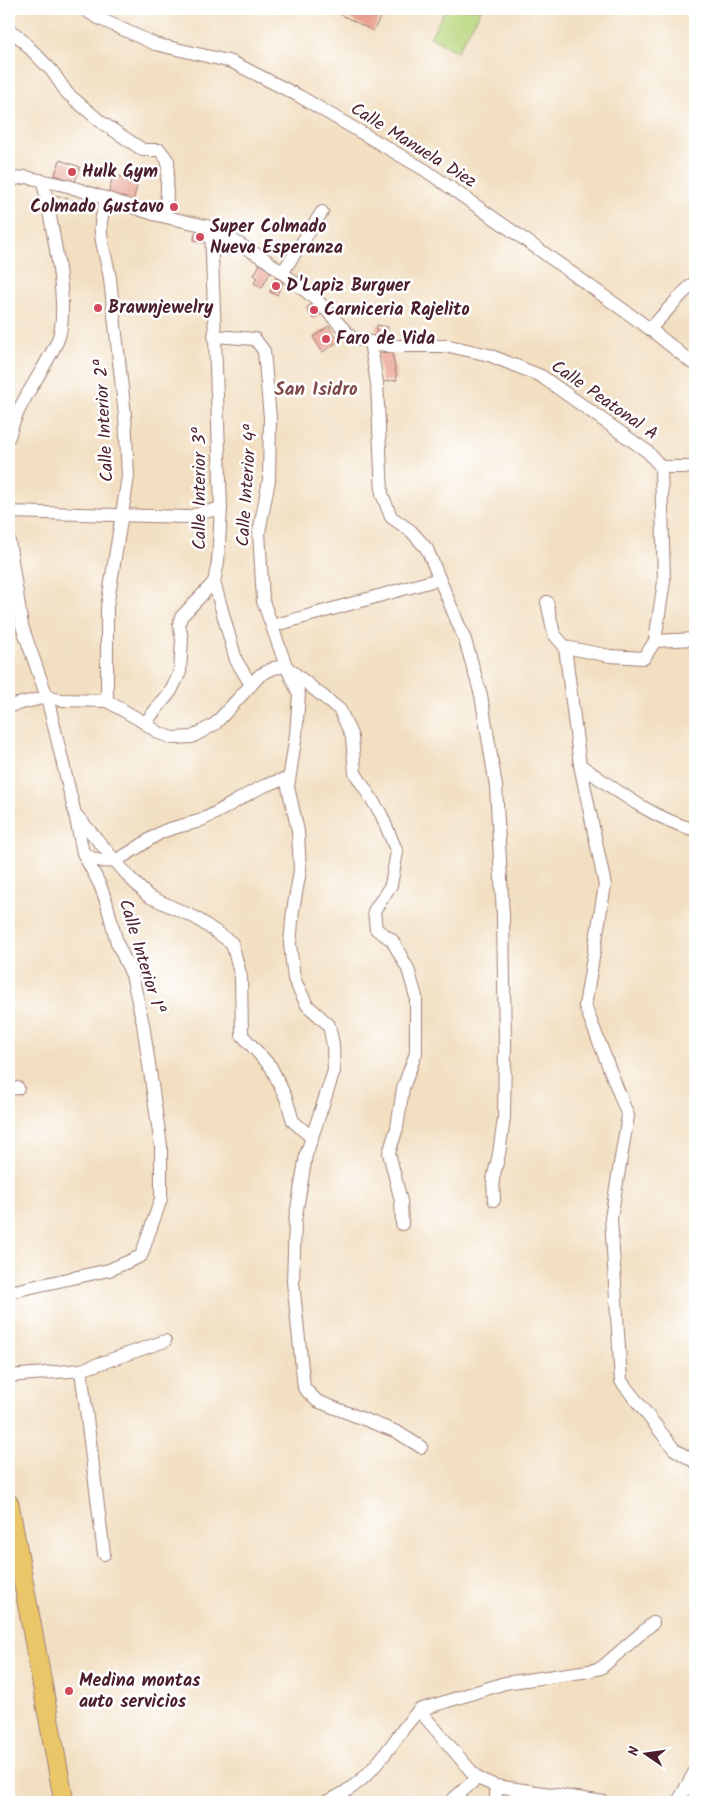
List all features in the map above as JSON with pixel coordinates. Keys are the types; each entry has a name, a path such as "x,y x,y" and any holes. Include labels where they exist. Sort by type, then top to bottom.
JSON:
{"main road":[{"path":"9,1504 64,1802"}],"street":[{"name":"Calle Manuela Diez","path":"84,9 96,17 155,44 232,62 299,96 424,170 650,329 695,365"},
{"path":"9,30 18,36 52,71 67,93 101,122 143,150 160,150 168,161 166,216"},
{"name":"Calle Peatonal A","path":"9,180 26,177 68,186 157,215 211,227 266,260 317,300 352,338 389,346 449,346 489,355 541,376 648,452 661,467 664,581 656,641"},
{"path":"9,437 11,427 31,388 58,342 63,321 60,277 44,181"},
{"name":"Calle Interior 2ª","path":"106,198 100,233 104,255 108,262 110,279 125,415 128,477 106,607 107,701"},
{"path":"282,273 322,212"},
{"name":"Calle Interior 3ª","path":"211,227 221,508 218,562 214,582"},
{"path":"650,329 695,282"},
{"name":"Calle Interior 4ª","path":"214,336 255,339 264,351 270,418 269,480 259,532 263,601 286,666 299,694 296,735 288,787 298,831 300,871 293,910 290,944 294,979 307,1005 328,1025 333,1045 334,1071 306,1155 295,1221 292,1282 304,1388 317,1400 397,1432 421,1447"},
{"path":"370,342 377,383 382,494 391,517 411,531 427,549 465,640 480,695 496,786 503,916 505,1056 504,1118 493,1179 494,1200"},
{"path":"661,467 695,467"},
{"path":"9,512 187,517 221,508"},
{"name":"Calle Interior 1ª","path":"9,541 22,626 47,697 83,853 103,893 116,943 132,975 143,1024 162,1146 161,1199 141,1256 110,1270 9,1292"},
{"path":"272,626 439,579"},
{"path":"214,582 236,660 251,685"},
{"path":"145,723 171,691 180,672 182,639 178,625 182,617 214,582"},
{"path":"547,602 554,634 565,647 580,765 605,885 585,1006 628,1116 611,1218 621,1381 674,1449 695,1462"},
{"path":"565,647 610,656 644,658 656,641 695,639"},
{"path":"9,706 47,697 61,700 107,701 159,733 173,738 192,737 214,724 260,675 274,668 286,666 340,710 352,737 355,773 381,814 397,852 391,885 374,911 376,929 392,940 408,968 416,997 416,1052 403,1088 397,1128 389,1154 401,1201 402,1224"},
{"path":"580,765 625,797 649,811 679,826 695,830"},
{"path":"83,853 96,861 115,860 163,832 199,821 276,780 289,779"},
{"path":"75,814 148,896 196,918 232,943 241,977 242,1035 271,1067 286,1098 293,1121 312,1138"},
{"path":"9,1376 81,1370 164,1341"},
{"path":"81,1370 104,1554"},
{"path":"326,1802 341,1796 373,1769 405,1725 419,1710 505,1684 601,1668 653,1624"},
{"path":"419,1710 477,1778 496,1786 604,1802"},
{"path":"678,1802 695,1770"},
{"path":"450,1802 477,1778"},
{"path":"496,1786 496,1802"}],"green space":[{"path":"446,9 482,9 457,52 430,37"}],"building":[{"path":"330,9 381,9 384,10 373,31"},
{"path":"60,160 80,167 75,182 55,175"},
{"path":"113,175 138,181 133,202 108,196"},
{"path":"54,195 68,198 65,209 52,205"},
{"name":"Super Colmado Nueva Esperanza","path":"195,232 207,234 206,242 194,240"},
{"path":"260,264 271,271 262,288 254,283 257,277 254,275"},
{"name":"D'Lapiz Burguer","path":"276,278 283,281 277,295 270,292"},
{"name":"Carniceria Rajelito","path":"314,302 322,312 314,319 306,308"},
{"path":"377,325 388,327 386,338 376,336"},
{"name":"Faro de Vida","path":"329,326 339,341 323,352 313,337"},
{"path":"392,351 397,380 382,382 377,354"}],"place":[{"name":"Hulk Gym","path":"72,172"},
{"name":"Colmado Gustavo","path":"174,207"},
{"name":"Super Colmado Nueva Esperanza","path":"200,237"},
{"name":"D'Lapiz Burguer","path":"276,286"},
{"name":"Brawnjewelry","path":"98,308"},
{"name":"Carniceria Rajelito","path":"314,310"},
{"name":"Faro de Vida","path":"326,339"},
{"name":"Medina montas auto servicios","path":"69,1691"}],"district":[{"name":"San Isidro","path":"316,390"}]}
